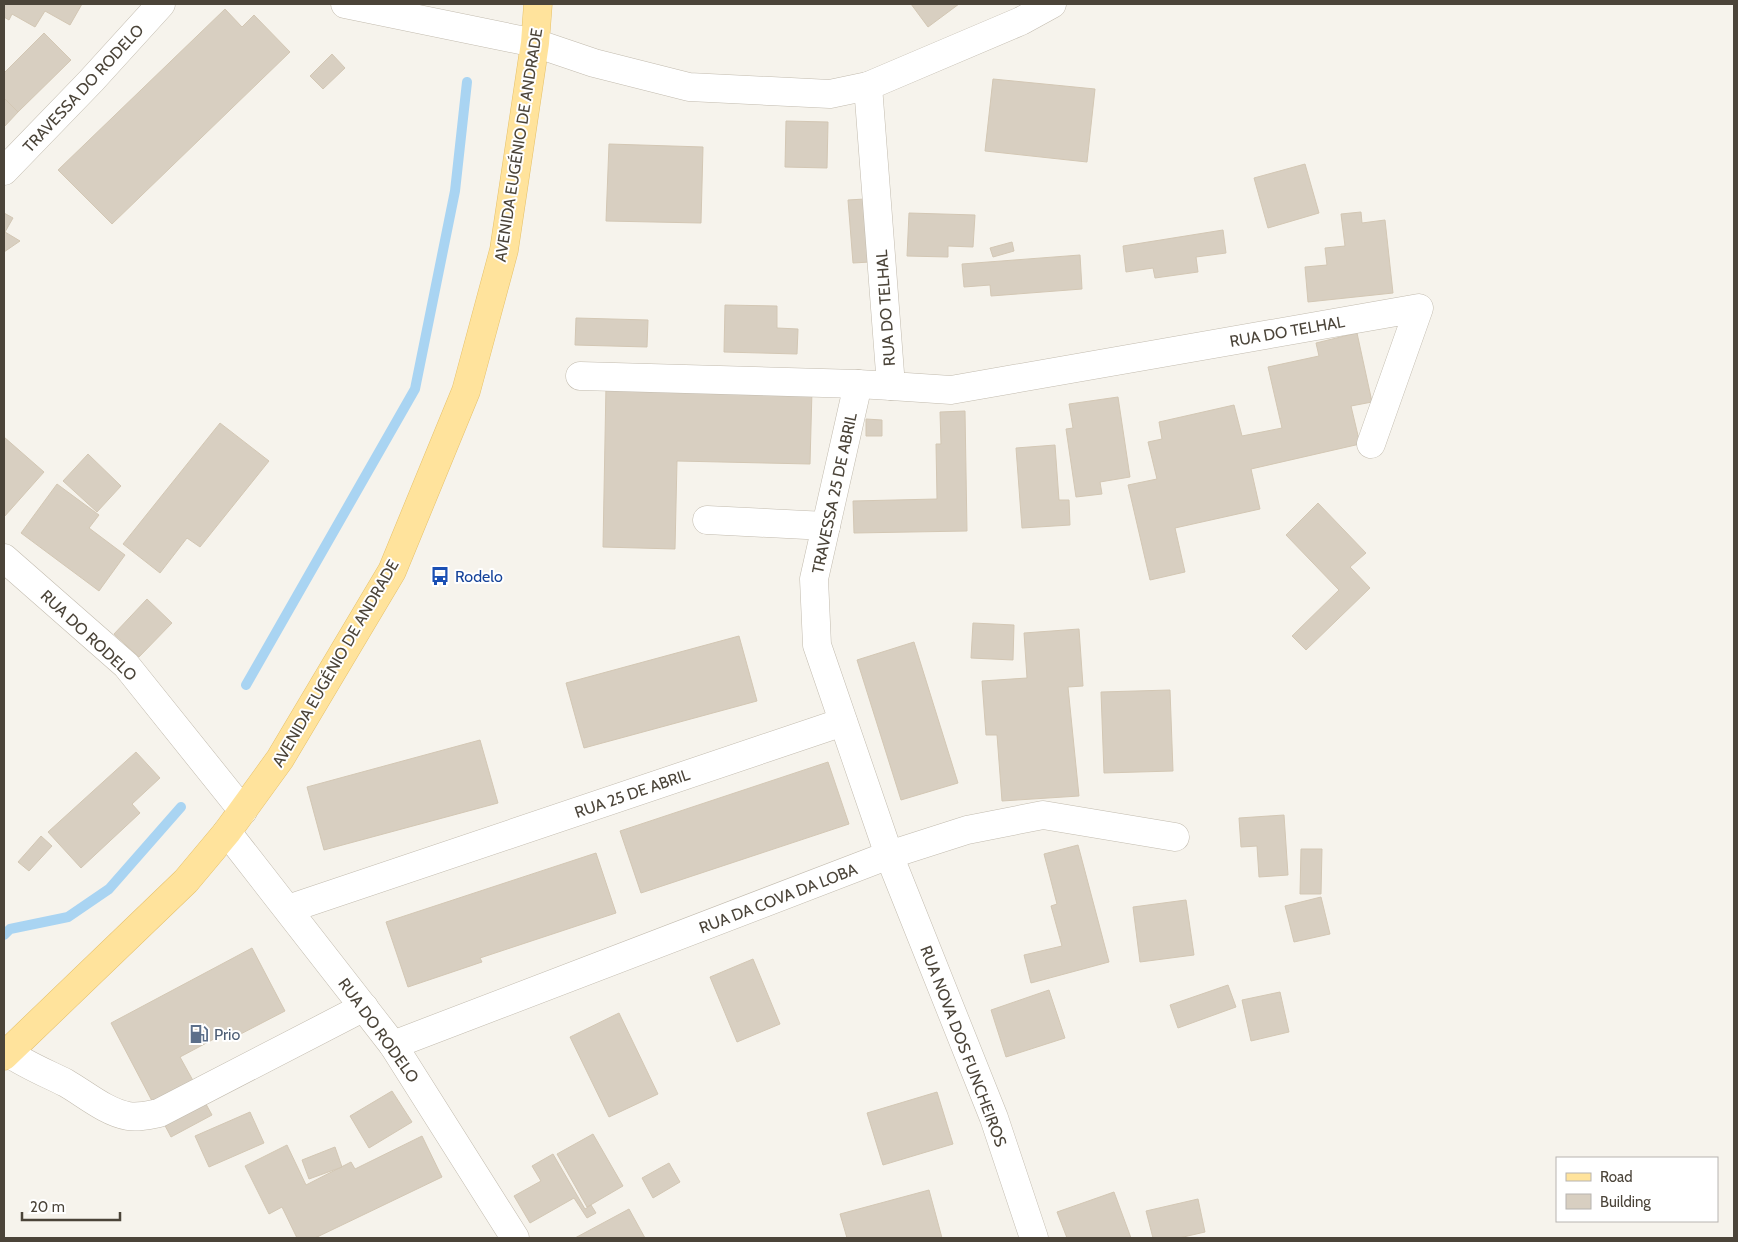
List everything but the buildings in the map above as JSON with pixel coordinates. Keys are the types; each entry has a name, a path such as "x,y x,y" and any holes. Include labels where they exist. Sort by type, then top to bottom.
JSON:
{"main road":[{"name":"AVENIDA EUGÉNIO DE ANDRADE","path":"6,1054 186,881 235,822 280,759 392,571 466,391 504,250 538,4"}],"street":[{"name":"TRAVESSA DO RODELO","path":"4,171 91,81 161,4"},
{"path":"345,4 534,43 594,63 689,87 830,94 868,86 1021,21 1052,4"},
{"name":"RUA DO TELHAL","path":"868,86 891,386 951,390 1418,308 1370,444"},
{"path":"580,376 891,386"},
{"name":"TRAVESSA 25 DE ABRIL","path":"843,722 817,646 814,579 858,384"},
{"path":"708,520 826,526"},
{"name":"RUA DO RODELO","path":"4,558 126,665 235,822 288,909 393,1045 515,1238"},
{"path":"843,722 889,855"},
{"name":"RUA 25 DE ABRIL","path":"288,909 843,722"},
{"name":"RUA DA COVA DA LOBA","path":"393,1045 889,855 967,830 1043,814 1176,837"},
{"name":"RUA NOVA DOS FUNCHEIROS","path":"889,855 994,1118 1034,1238"},
{"path":"6,1054 66,1083 111,1109 127,1116 142,1116 159,1113 364,1007"}],"waterway":[{"path":"246,685 415,389 455,191 467,82"},
{"path":"4,935 10,929 68,917 109,889 181,807"}],"place":[{"name":"Rodelo","path":"440,576"},
{"name":"Prio","path":"199,1034"}]}
